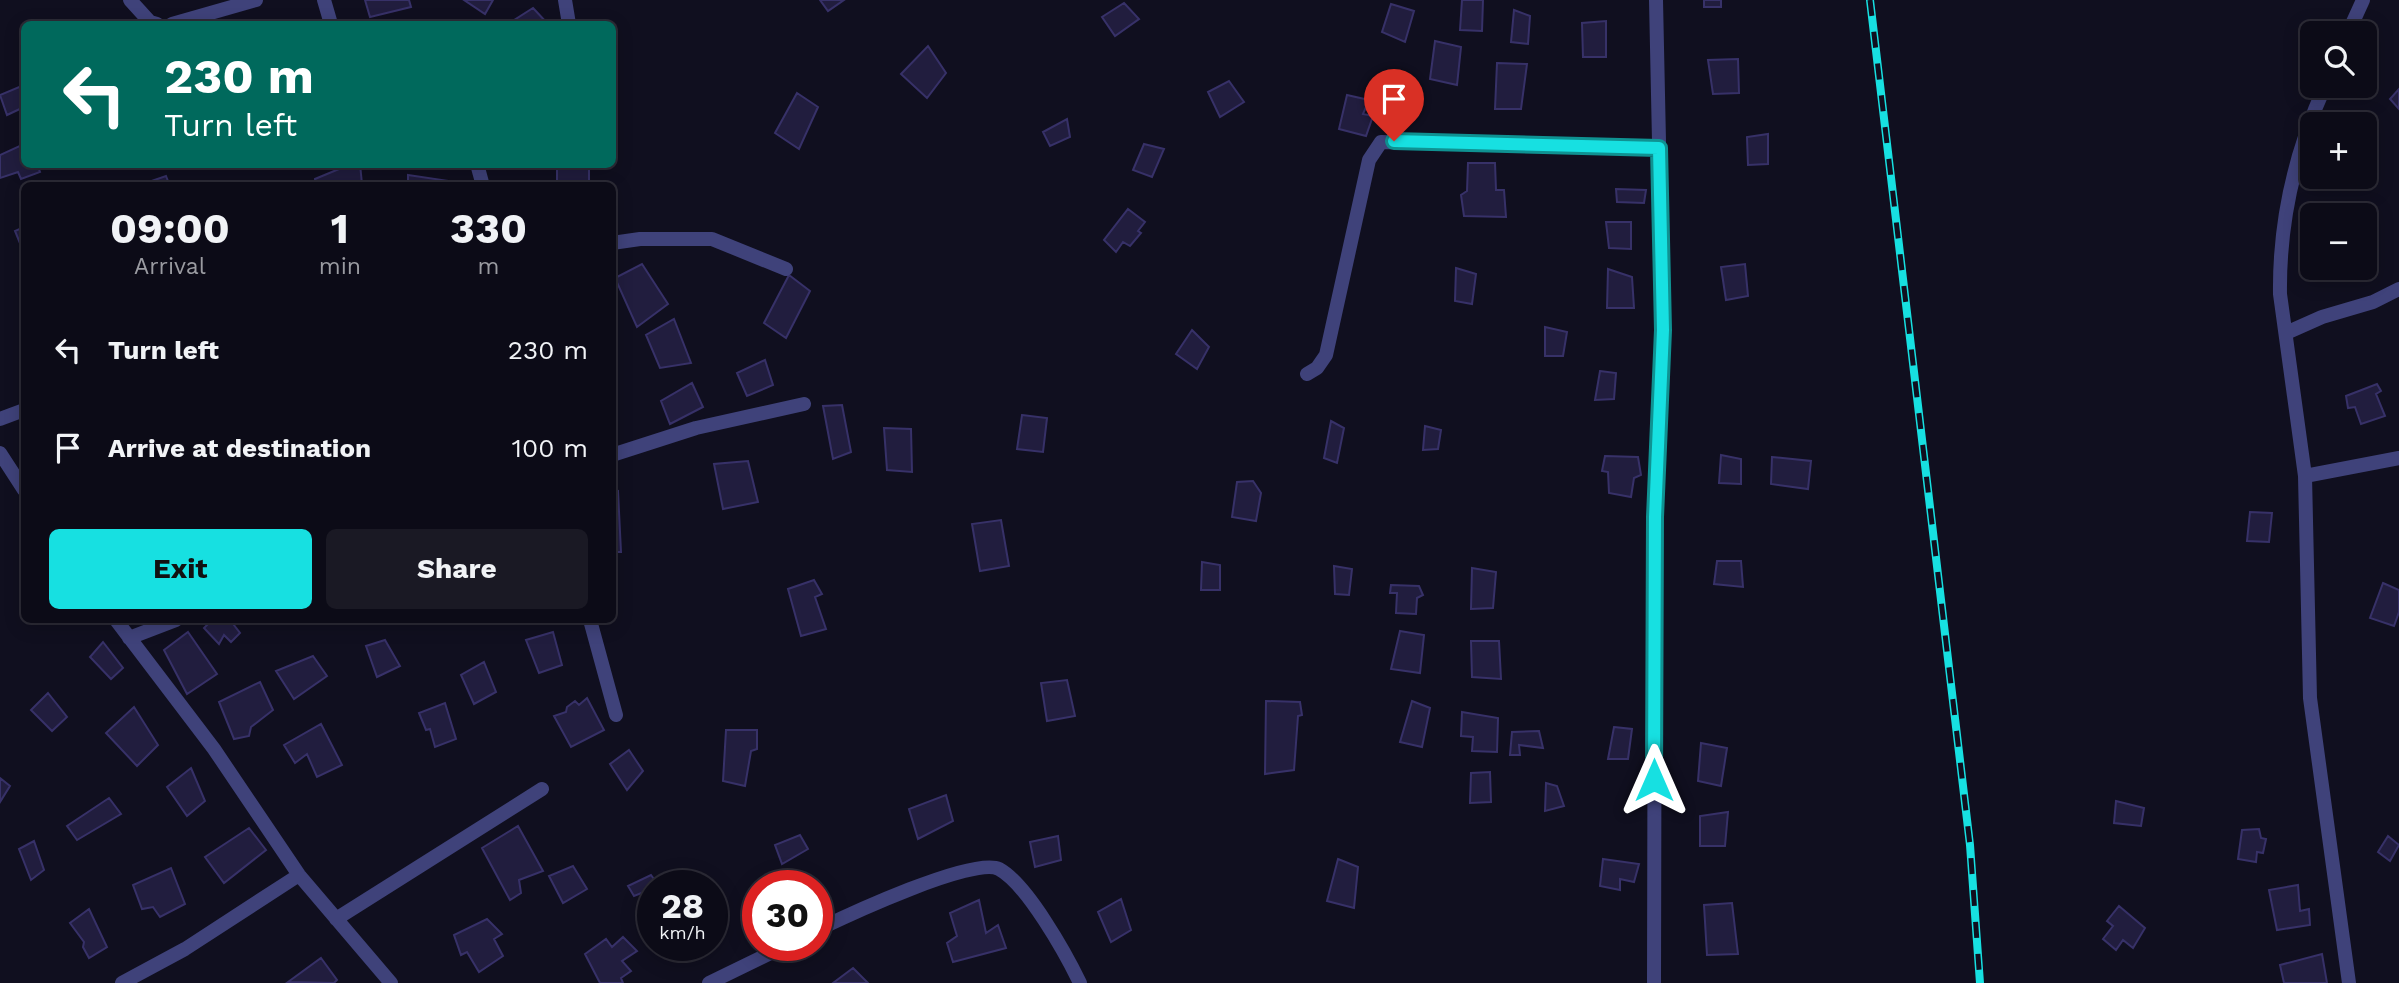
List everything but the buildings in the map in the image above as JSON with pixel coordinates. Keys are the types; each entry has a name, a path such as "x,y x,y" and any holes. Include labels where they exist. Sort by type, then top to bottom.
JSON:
{"street":[{"path":"130,0 148,21"},
{"path":"182,21 256,0"},
{"path":"324,0 330,21"},
{"path":"565,0 568,21"},
{"path":"1654,983 1655,517 1663,330 1656,0"},
{"path":"2353,21 2363,0"},
{"path":"2319,98 2307,124 2289,185 2280,265 2305,476 2310,698 2349,983"},
{"path":"1307,374 1317,368 1326,355 1366,172 1373,149 1381,142 1659,148"},
{"path":"616,242 640,239 712,239 786,270"},
{"path":"2286,333 2322,317 2373,302 2399,289"},
{"path":"616,454 696,428 804,404"},
{"path":"0,419 21,411"},
{"path":"0,453 21,485"},
{"path":"2305,476 2399,458"},
{"path":"118,623 214,749 299,875 391,983"},
{"path":"129,638 168,623"},
{"path":"591,623 617,715"},
{"path":"336,919 542,789"},
{"path":"833,923 935,880 985,866 1000,869 1044,918 1080,983"},
{"path":"122,983 185,949 299,875"},
{"path":"709,983 754,961"}],"railway":[{"path":"1870,0 1970,845 1980,983"}],"route":[{"path":"1394,141 1659,148 1663,330 1655,517 1654,780"}]}
